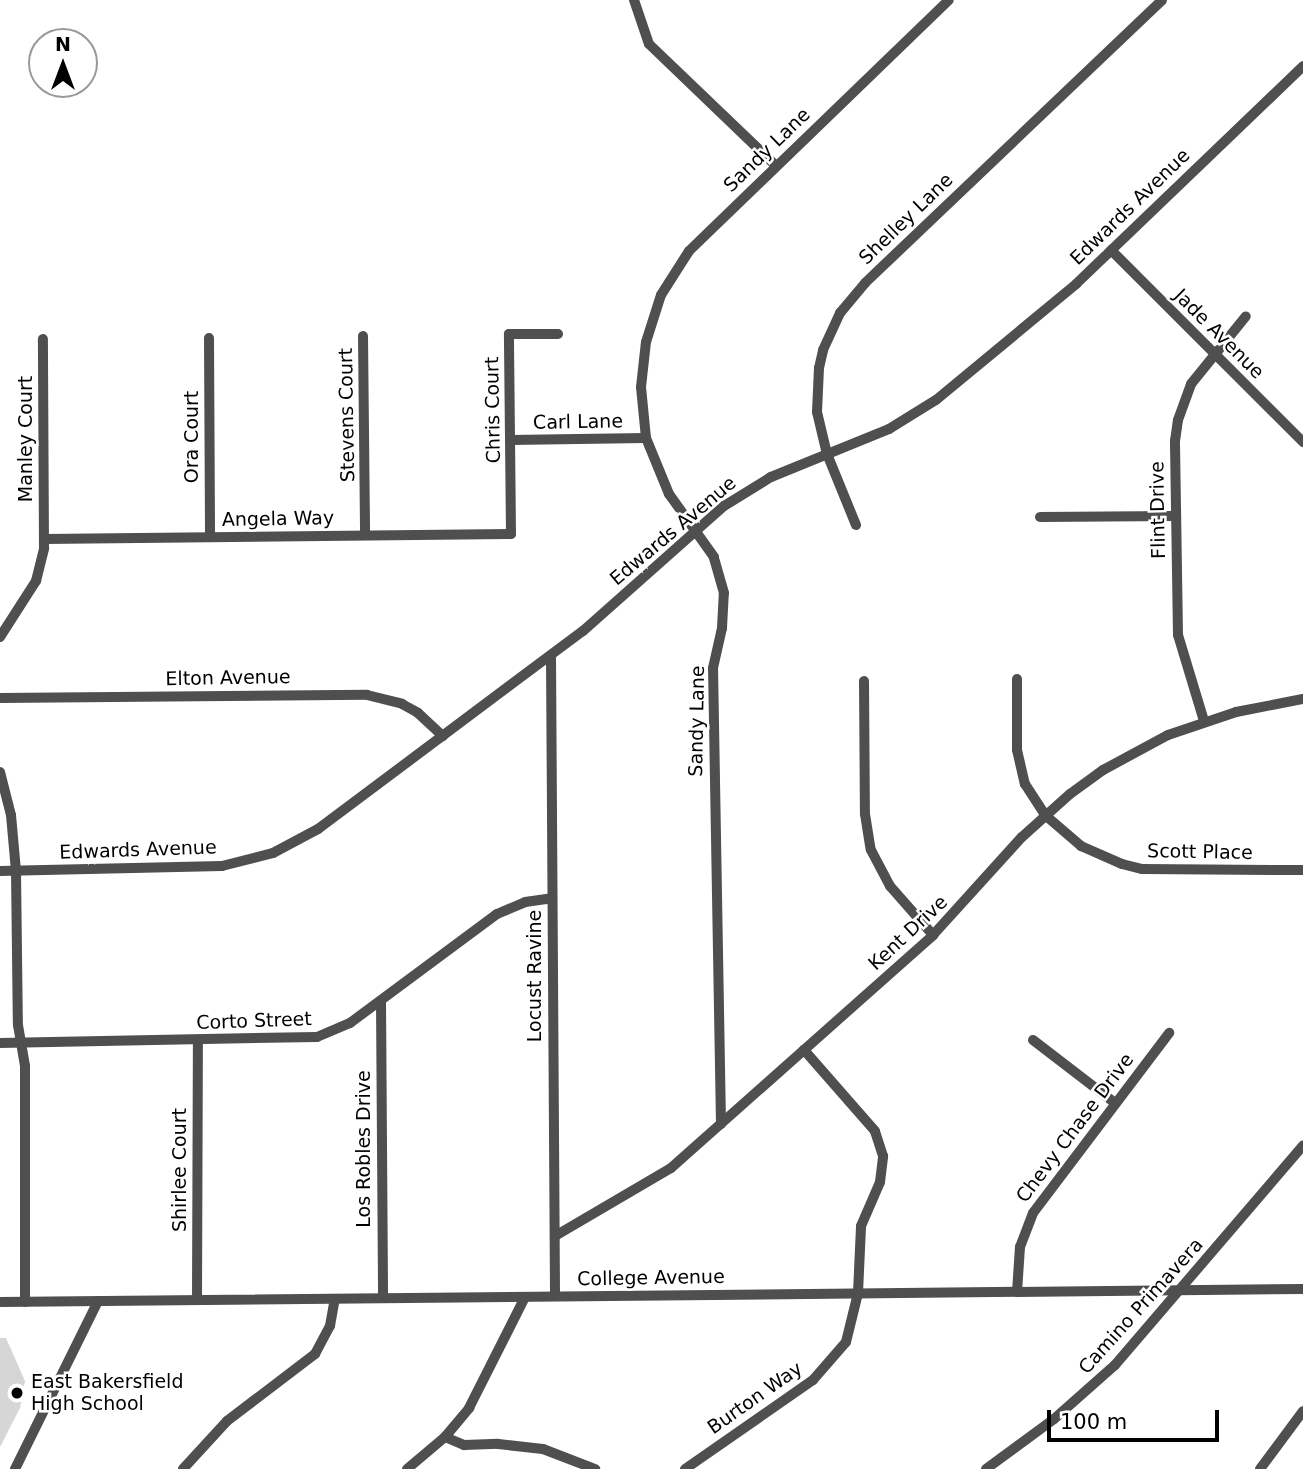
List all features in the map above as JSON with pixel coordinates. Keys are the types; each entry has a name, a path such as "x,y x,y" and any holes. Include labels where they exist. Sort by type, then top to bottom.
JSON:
{"street":[{"path":"634,0 649,44 776,166"},
{"name":"Sandy Lane","path":"721,1124 713,668 722,628 724,593 714,558 670,494 646,438 641,398 642,364 661,295 689,251 949,0"},
{"name":"Shelley Lane","path":"856,525 827,454 817,412 816,390 823,350 840,313 865,283 1162,0"},
{"name":"Edwards Avenue","path":"0,871 201,869 246,862 273,853 318,829 583,631 696,531 747,491 889,429 936,400 1076,284 1303,66"},
{"name":"Jade Avenue","path":"1111,250 1303,442"},
{"name":"Flint Drive","path":"1205,721 1178,635 1175,441 1178,420 1191,384 1246,316"},
{"name":"Chris Court","path":"511,534 509,334 558,334"},
{"name":"Stevens Court","path":"363,336 366,535"},
{"name":"Ora Court","path":"209,338 210,537"},
{"name":"Manley Court","path":"0,636 36,581 44,538 43,339"},
{"name":"Carl Lane","path":"510,440 646,438"},
{"path":"1040,517 1175,516"},
{"name":"Angela Way","path":"44,538 511,534"},
{"name":"Locust Ravine","path":"551,656 555,1296"},
{"name":"Scott Place","path":"1017,679 1020,767 1025,784 1045,815 1081,846 1122,864 1142,869 1174,872 1303,870"},
{"path":"864,681 865,814 869,841 890,886 933,935"},
{"name":"Elton Avenue","path":"0,698 367,695 402,704 418,713 443,736"},
{"name":"Kent Drive","path":"555,1236 656,1180 933,935 1045,815 1115,763 1168,735 1205,721 1268,704 1303,699"},
{"path":"0,772 11,815 16,871 18,1025 25,1066 25,1302"},
{"name":"Corto Street","path":"0,1043 317,1037 350,1023 497,914 525,902 552,898"},
{"name":"Los Robles Drive","path":"381,1001 383,1298"},
{"name":"Chevy Chase Drive","path":"1017,1292 1020,1247 1033,1213 1169,1033"},
{"path":"1033,1040 1115,1103"},
{"name":"Shirlee Court","path":"197,1300 198,1041"},
{"name":"Burton Way","path":"685,1469 813,1380 846,1342 858,1293 862,1226 880,1182 883,1156 880,1143 869,1124 804,1050"},
{"name":"Camino Primavera","path":"986,1469 1086,1393 1181,1290 1303,1146"},
{"name":"College Avenue","path":"0,1302 1303,1289"},
{"path":"407,1469 446,1437 483,1383 525,1297"},
{"path":"183,1469 227,1420 315,1354 330,1326 335,1299"},
{"path":"15,1469 98,1301"},
{"path":"1260,1469 1303,1411"},
{"path":"446,1437 464,1445 509,1444 543,1449 595,1469"}],"shaded area":[{"path":"0,1338 6,1338 25,1381 20,1408 0,1447"}],"place":[{"name":"East Bakersfield High School","path":"17,1393"}]}
